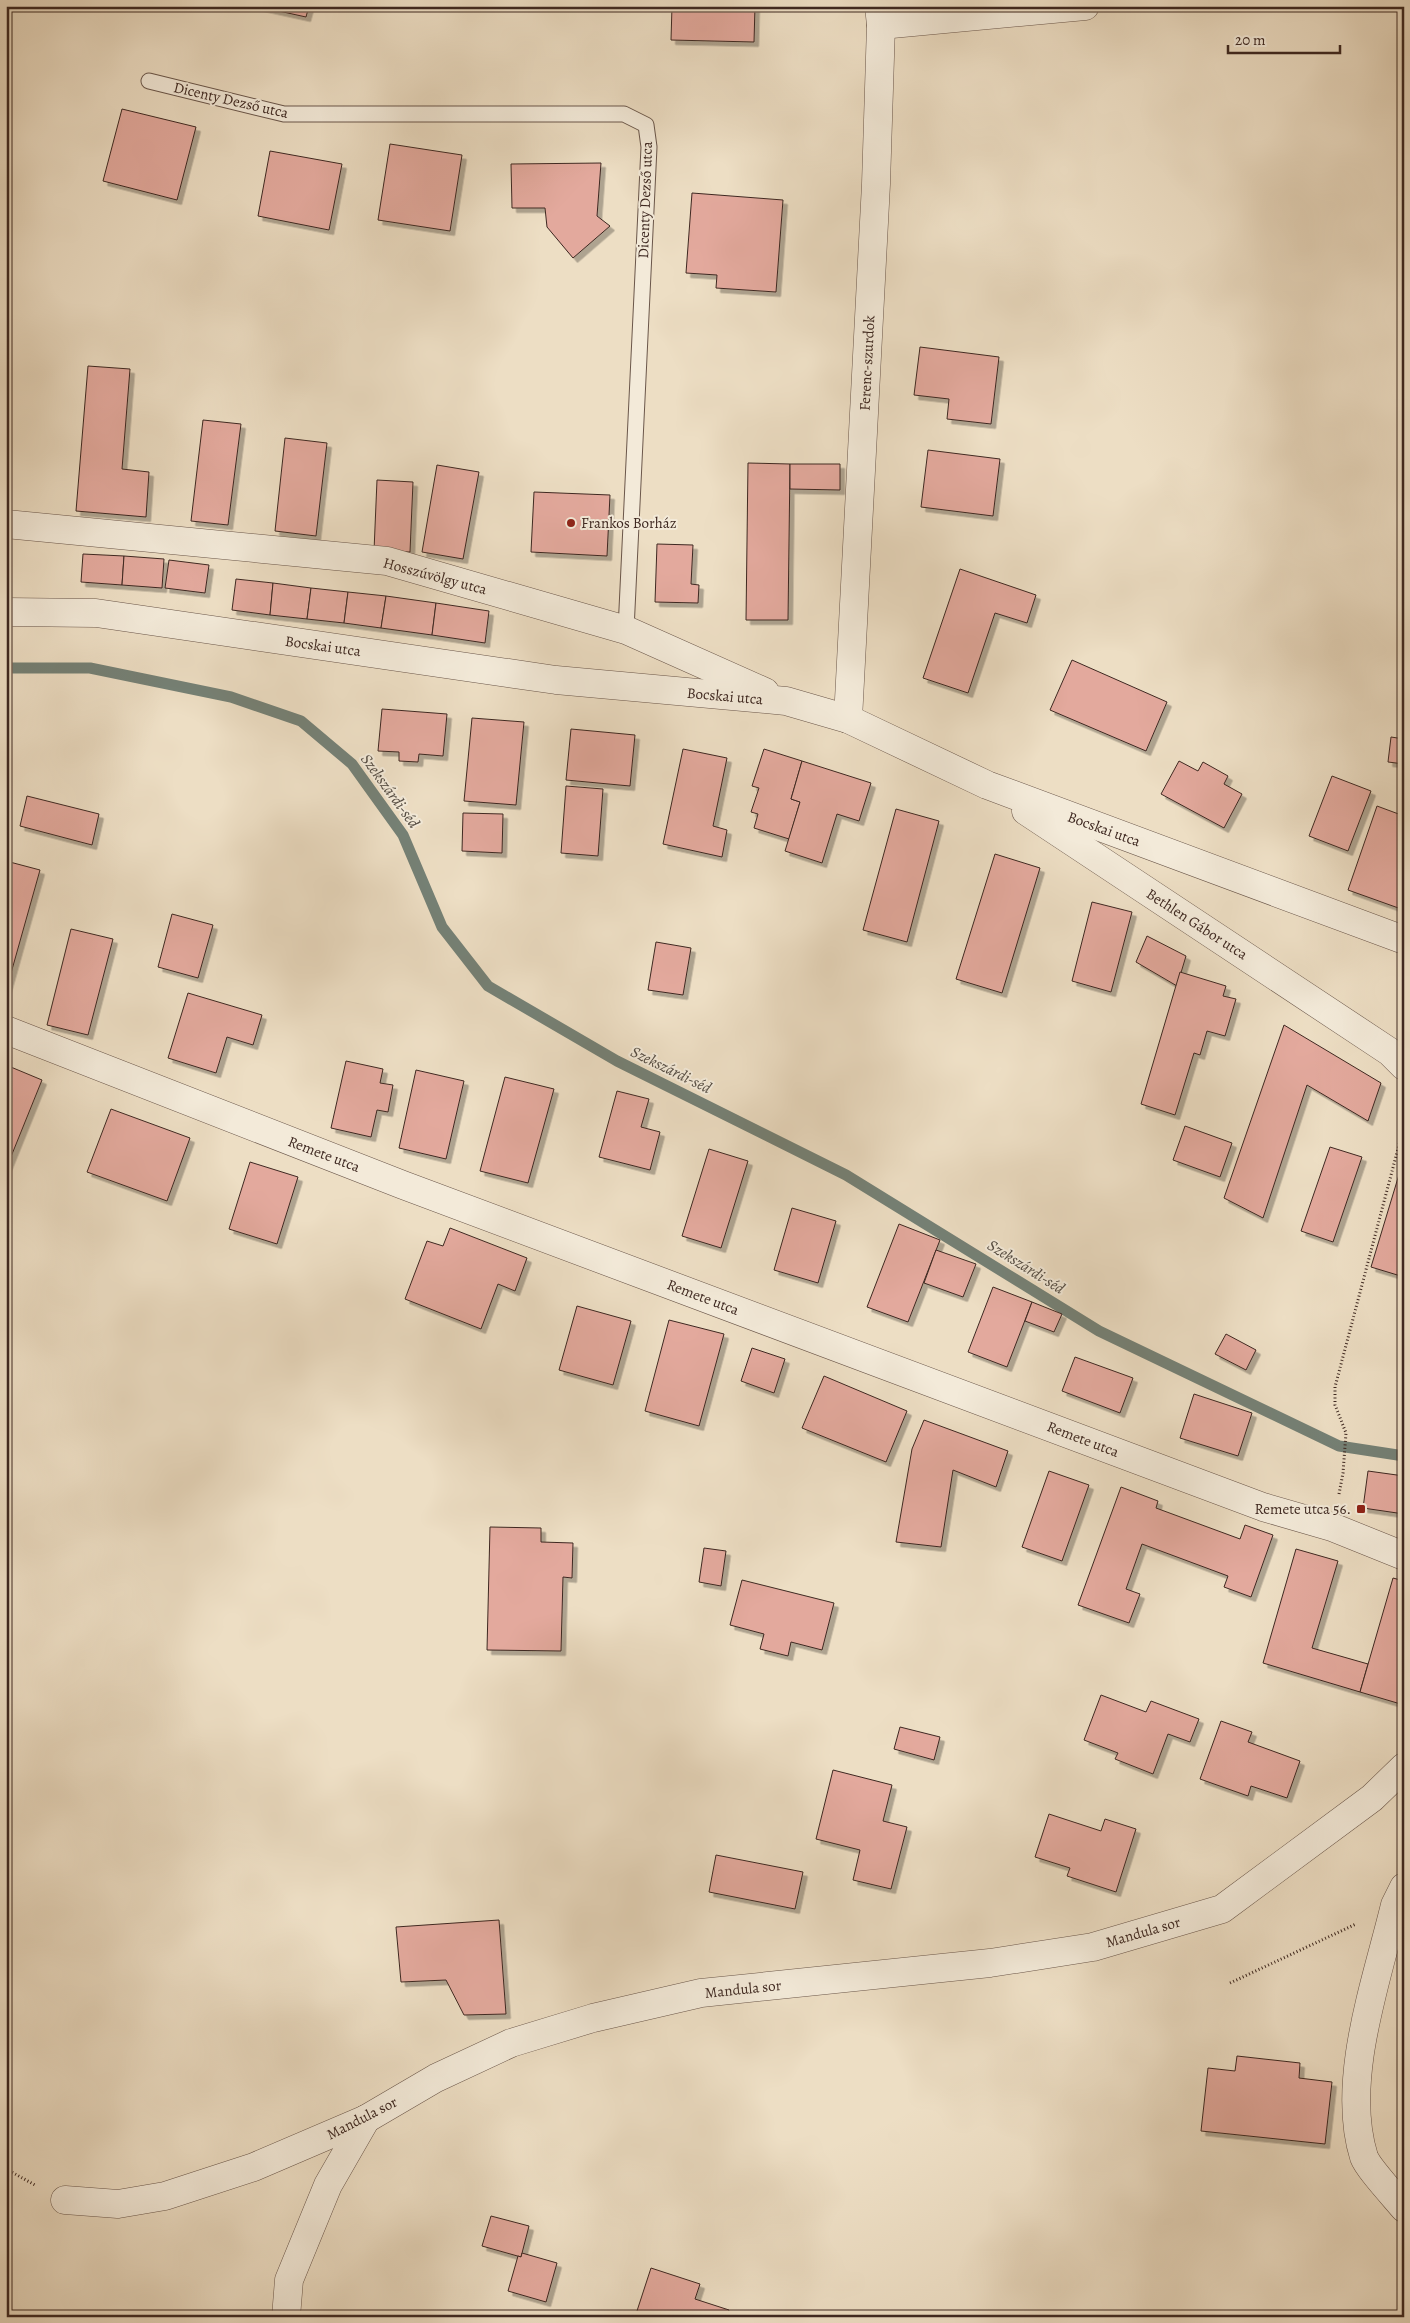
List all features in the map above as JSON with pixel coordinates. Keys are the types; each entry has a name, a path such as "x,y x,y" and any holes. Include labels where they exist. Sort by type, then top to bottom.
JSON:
{"street":[{"path":"880,16 1085,6"},
{"name":"Ferenc-szurdok","path":"848,719 876,184 880,16"},
{"name":"Hosszúvölgy utca","path":"6,524 387,561 626,630 786,701"},
{"name":"Bocskai utca","path":"6,612 96,613 556,680 786,701 848,719 987,785 1404,940"},
{"name":"Bethlen Gábor utca","path":"987,785 1390,1052 1404,1066"},
{"name":"Remete utca","path":"6,1030 403,1185 1263,1507 1332,1527 1404,1556"},
{"name":"Mandula sor","path":"65,2200 118,2204 165,2196 254,2167 366,2119 436,2078 511,2043 593,2018 701,1993 990,1963 1093,1947 1222,1909 1372,1798 1404,1767"},
{"path":"1400,1896 1360,2051 1356,2114 1364,2159 1404,2208"},
{"path":"286,2317 289,2280 328,2185 366,2119"}],"lane":[{"name":"Dicenty Dezső utca","path":"149,81 284,114 624,114 646,125 649,148 626,630"}],"path":[{"path":"1343,1473 1346,1433 1335,1405 1335,1388 1404,1126"},
{"path":"1230,1983 1400,1896"}],"building":[{"path":"256,6 309,6 306,17"},
{"path":"672,6 755,6 754,42 671,40"},
{"path":"122,109 196,127 177,200 103,181"},
{"path":"390,144 462,155 450,231 378,220"},
{"path":"270,151 342,164 329,230 258,216"},
{"path":"601,163 597,216 610,226 573,258 547,227 545,208 512,208 511,164"},
{"path":"692,193 783,200 776,292 716,288 717,275 686,273"},
{"path":"920,347 999,357 991,424 947,419 949,399 914,395"},
{"path":"88,366 130,369 122,469 149,472 146,517 76,511"},
{"path":"203,420 241,424 228,525 191,521"},
{"path":"285,438 327,443 316,536 275,531"},
{"path":"928,450 1000,459 993,516 921,507"},
{"path":"748,463 790,464 788,620 746,620"},
{"path":"790,464 840,464 840,490 790,489"},
{"path":"437,465 479,472 463,559 422,552"},
{"path":"377,480 413,482 410,552 374,551"},
{"name":"Frankos Borház","path":"534,492 610,495 607,556 531,552"},
{"path":"657,544 693,545 691,584 699,585 698,603 655,602"},
{"path":"83,554 124,556 122,585 81,582"},
{"path":"124,556 164,559 162,588 122,585"},
{"path":"169,560 209,565 205,593 165,588"},
{"path":"960,569 1036,595 1027,623 995,613 968,693 923,678"},
{"path":"236,579 273,583 270,615 232,610"},
{"path":"273,583 311,588 307,619 270,615"},
{"path":"311,588 348,592 344,623 307,619"},
{"path":"348,592 386,596 381,628 344,623"},
{"path":"386,596 436,603 432,635 381,628"},
{"path":"436,603 489,611 485,643 432,635"},
{"path":"1072,660 1167,702 1146,751 1050,710"},
{"path":"382,709 447,714 443,756 419,754 418,762 399,761 399,752 378,751"},
{"path":"472,718 524,722 516,805 464,801"},
{"path":"571,729 635,735 630,786 566,780"},
{"path":"1391,737 1404,739 1404,764 1388,762"},
{"path":"683,749 727,758 713,826 727,830 722,857 663,844"},
{"path":"764,749 802,761 791,799 800,802 789,839 754,828 758,814 751,812 759,788 752,786"},
{"path":"802,761 871,783 859,821 837,814 822,863 785,851 800,802 791,799"},
{"path":"1179,761 1198,771 1203,762 1228,776 1224,784 1242,794 1224,828 1161,794"},
{"path":"1332,776 1371,791 1348,851 1309,836"},
{"path":"566,786 603,789 598,856 561,853"},
{"path":"27,796 99,814 92,845 20,826"},
{"path":"1377,806 1404,816 1404,910 1348,890"},
{"path":"896,809 939,821 907,942 863,930"},
{"path":"463,813 503,814 502,853 462,851"},
{"path":"995,854 1040,868 1002,993 956,979"},
{"path":"6,861 40,870 6,991"},
{"path":"1092,902 1132,912 1111,992 1072,981"},
{"path":"172,914 213,925 198,978 158,967"},
{"path":"71,929 113,939 88,1035 47,1025"},
{"path":"1147,936 1186,956 1177,986 1136,962"},
{"path":"656,942 691,948 683,995 648,990"},
{"path":"1180,972 1226,986 1223,996 1236,999 1225,1036 1207,1031 1200,1055 1194,1053 1175,1115 1141,1104"},
{"path":"188,993 262,1015 253,1045 227,1037 216,1073 168,1058"},
{"path":"1284,1025 1381,1083 1368,1121 1307,1085 1263,1218 1224,1198"},
{"path":"346,1061 383,1069 380,1083 393,1085 388,1112 377,1110 371,1137 331,1128"},
{"path":"6,1065 42,1080 6,1169"},
{"path":"416,1070 464,1081 446,1159 399,1148"},
{"path":"505,1077 554,1089 528,1183 480,1171"},
{"path":"617,1091 649,1099 641,1127 660,1132 650,1170 599,1157"},
{"path":"111,1109 190,1138 167,1201 87,1172"},
{"path":"1185,1126 1232,1143 1220,1177 1173,1160"},
{"path":"1330,1147 1362,1157 1333,1242 1301,1231"},
{"path":"709,1149 748,1161 721,1248 682,1236"},
{"path":"1404,1158 1404,1277 1371,1267"},
{"path":"250,1162 298,1177 277,1244 229,1229"},
{"path":"792,1208 836,1221 818,1283 774,1270"},
{"path":"899,1224 940,1240 908,1322 867,1307"},
{"path":"450,1228 527,1258 515,1291 498,1284 481,1329 405,1299 427,1241 443,1246"},
{"path":"936,1250 976,1264 963,1297 924,1283"},
{"path":"993,1287 1032,1302 1007,1367 968,1352"},
{"path":"1032,1302 1062,1314 1054,1332 1025,1321"},
{"path":"577,1306 631,1321 613,1385 559,1370"},
{"path":"669,1320 724,1334 699,1426 645,1411"},
{"path":"1226,1334 1256,1350 1246,1370 1215,1354"},
{"path":"752,1348 785,1359 774,1393 741,1381"},
{"path":"1075,1357 1133,1378 1120,1413 1062,1391"},
{"path":"824,1376 907,1411 886,1462 802,1428"},
{"path":"1194,1394 1252,1413 1238,1456 1180,1438"},
{"path":"924,1420 1008,1451 996,1487 953,1470 941,1547 896,1542 912,1449"},
{"path":"1049,1471 1089,1485 1062,1561 1022,1547"},
{"path":"1368,1471 1404,1476 1404,1514 1363,1508"},
{"path":"1121,1487 1158,1501 1156,1508 1240,1539 1245,1525 1273,1535 1251,1597 1224,1587 1228,1576 1142,1544 1126,1589 1140,1594 1129,1623 1078,1605"},
{"path":"490,1527 541,1528 541,1542 573,1543 572,1578 563,1577 561,1651 487,1650"},
{"path":"704,1548 726,1551 721,1586 699,1582"},
{"path":"1296,1549 1338,1561 1312,1648 1368,1664 1360,1692 1263,1663"},
{"path":"1393,1578 1404,1581 1404,1705 1360,1692"},
{"path":"742,1580 834,1603 822,1650 791,1642 788,1656 760,1649 764,1634 730,1625"},
{"path":"1101,1695 1146,1712 1151,1701 1199,1719 1190,1742 1168,1734 1153,1774 1115,1759 1118,1753 1084,1740"},
{"path":"1221,1721 1252,1732 1248,1742 1300,1761 1287,1798 1251,1786 1248,1796 1200,1779"},
{"path":"900,1727 940,1737 934,1760 894,1749"},
{"path":"833,1770 892,1785 883,1821 907,1827 891,1889 853,1880 860,1850 816,1839"},
{"path":"1049,1814 1101,1831 1105,1819 1136,1829 1116,1892 1067,1876 1070,1868 1035,1857"},
{"path":"716,1855 803,1872 795,1909 709,1892"},
{"path":"499,1920 506,2014 464,2015 446,1980 401,1982 396,1927"},
{"path":"1237,2056 1300,2063 1299,2078 1332,2082 1325,2144 1201,2131 1208,2068 1235,2071"},
{"path":"491,2216 529,2226 521,2257 482,2246"},
{"path":"522,2253 557,2263 546,2302 508,2291 518,2256 521,2257"},
{"path":"651,2268 700,2284 695,2299 729,2310 727,2317 635,2317"}],"waterway":[{"name":"Szekszárdi-séd","path":"6,668 90,668 231,697 301,721 352,764 403,835 442,927 488,986 617,1061 846,1175 1099,1331 1339,1446 1404,1456"}],"place":[{"name":"Frankos Borház","path":"571,523"},
{"name":"Remete utca 56.","path":"1361,1509"}]}
